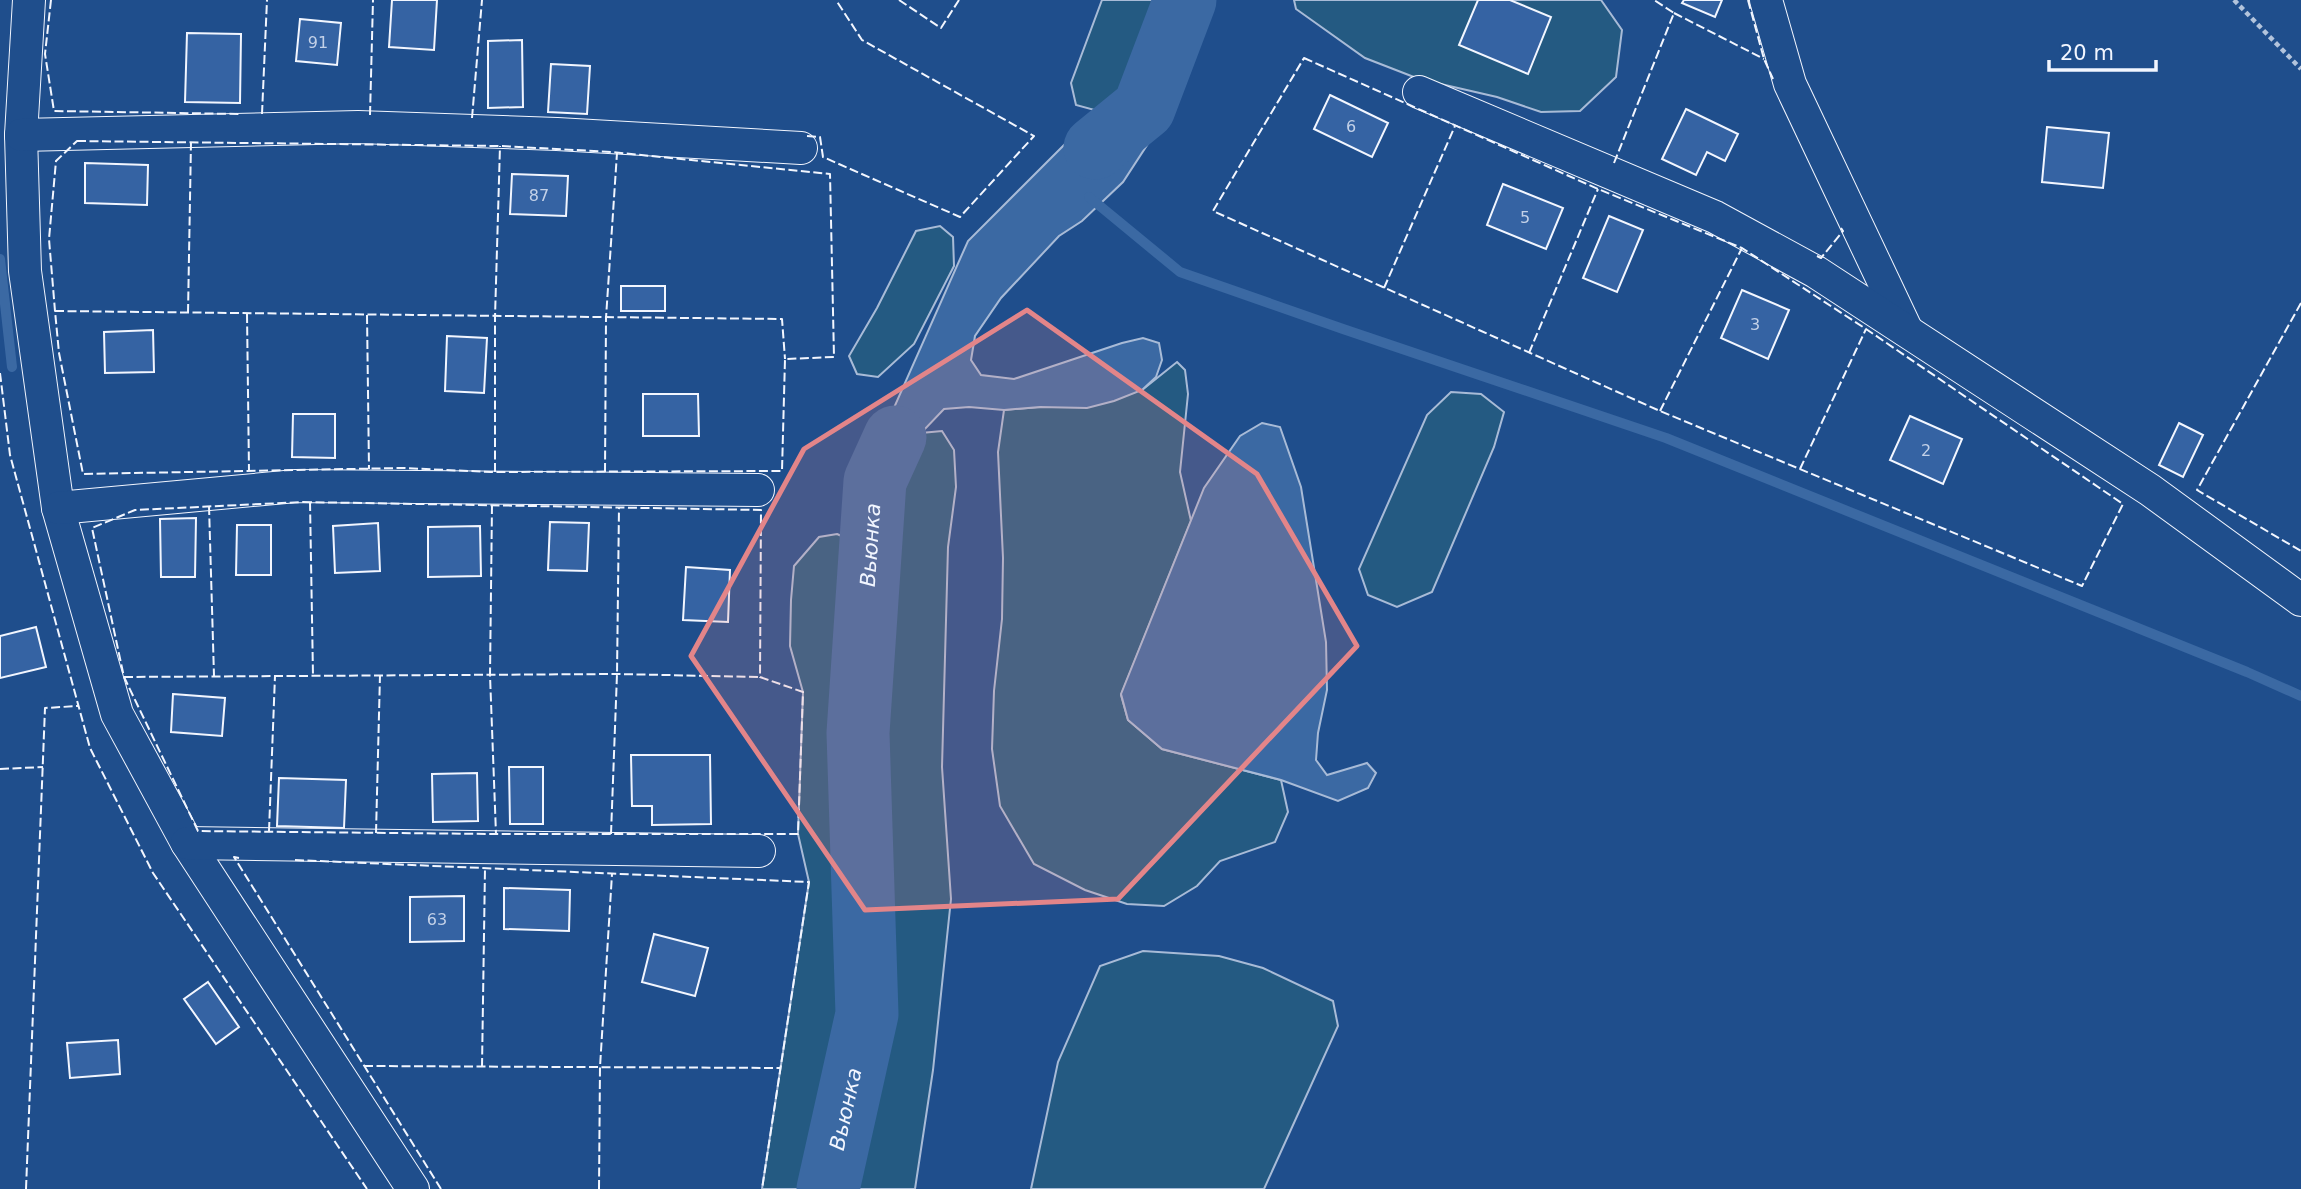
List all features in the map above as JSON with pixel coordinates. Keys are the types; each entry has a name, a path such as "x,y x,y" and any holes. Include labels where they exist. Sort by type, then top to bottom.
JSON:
{"street":[{"path":"29,0 21,135 25,271 58,508 117,714 187,843 414,1189"},
{"path":"1766,0 1790,84 1907,332"},
{"path":"1419,92 1715,217 1816,272 2150,490 2301,600"},
{"path":"21,135 358,127 557,134 801,148"},
{"path":"58,508 296,486 758,490"},
{"path":"187,843 759,850"}],"path":[{"path":"2234,0 2301,69"}],"highlighted area":[{"path":"1027,310 1257,474 1357,646 1118,899 865,910 691,656 804,449"}],"shaded area":[{"path":"1102,0 1170,0 1132,83 1098,111 1076,105 1071,83"},
{"path":"1294,0 1601,0 1622,30 1616,77 1580,111 1541,112 1497,97 1419,79 1365,58 1296,9"},
{"path":"940,226 953,237 954,266 914,344 878,377 857,374 849,356 916,231"},
{"path":"1177,362 1185,370 1188,394 1180,472 1191,521 1121,695 1128,720 1162,749 1281,780 1288,812 1275,842 1220,861 1197,886 1164,906 1127,904 1085,890 1034,864 1000,806 992,749 994,691 1002,619 1003,558 998,452 1004,410 1040,407 1142,390"},
{"path":"1451,392 1481,394 1504,412 1494,447 1432,592 1397,607 1368,595 1359,569 1427,415"},
{"path":"942,431 954,450 956,487 948,547 942,767 951,899 933,1070 915,1189 836,1189 867,1063 880,955 875,652 877,583 887,514 905,462 921,433"},
{"path":"837,534 853,541 856,578 846,741 844,857 859,1010 842,1055 809,1189 762,1189 809,882 798,834 803,692 790,646 794,566 819,537"},
{"path":"1143,951 1219,956 1263,968 1333,1001 1338,1026 1264,1189 1031,1189 1058,1062 1100,966"}],"water":[{"path":"1132,83 1153,85 1162,97 1151,139 1123,182 1082,221 1059,236 1001,298 975,336 971,360 981,375 1014,379 1143,338 1159,343 1162,360 1156,377 1142,390 1087,408 944,409 921,433 905,462 887,515 873,520 865,518 857,491 968,241 1098,111"},
{"path":"1262,423 1280,427 1301,487 1326,642 1327,690 1318,733 1316,760 1327,775 1367,763 1376,773 1368,788 1338,801 1281,780 1162,749 1128,720 1121,694 1204,488 1240,436"},
{"path":"859,1010 867,1014 873,1027 867,1063 836,1189 809,1189 842,1055"}],"building":[{"path":"392,0 437,0 434,50 389,47"},
{"path":"1478,0 1510,0 1551,17 1528,74 1459,45"},
{"path":"1684,0 1722,0 1715,17 1682,3"},
{"path":"300,19 341,23 337,65 296,61"},
{"path":"187,33 241,34 240,103 185,102"},
{"path":"522,40 523,107 488,108 488,41"},
{"path":"551,64 590,66 587,114 548,112"},
{"path":"1330,95 1388,123 1372,157 1314,129"},
{"path":"1686,109 1738,134 1725,161 1707,152 1696,175 1662,159"},
{"path":"2047,127 2109,133 2103,188 2042,182"},
{"path":"85,163 148,165 147,205 85,203"},
{"path":"512,174 568,176 566,216 510,214"},
{"path":"1503,184 1563,208 1546,249 1487,225"},
{"path":"1609,216 1643,230 1617,292 1583,278"},
{"path":"621,286 665,286 665,311 621,311"},
{"path":"1742,290 1789,310 1768,359 1721,338"},
{"path":"153,330 154,372 105,373 104,332"},
{"path":"447,336 487,338 484,393 445,391"},
{"path":"643,394 698,394 699,436 643,436"},
{"path":"293,414 335,414 335,458 292,457"},
{"path":"1910,416 1962,439 1943,484 1890,460"},
{"path":"2179,423 2203,435 2183,477 2159,465"},
{"path":"196,518 195,577 161,577 160,519"},
{"path":"550,522 589,523 587,571 548,570"},
{"path":"378,523 380,571 335,573 333,526"},
{"path":"237,525 271,525 271,575 236,575"},
{"path":"480,526 481,576 428,577 428,527"},
{"path":"686,567 730,570 728,622 683,620"},
{"path":"36,627 46,667 0,678 0,636"},
{"path":"173,694 225,698 222,736 171,732"},
{"path":"631,755 710,755 711,824 652,825 652,806 632,806"},
{"path":"509,767 543,767 543,824 510,824"},
{"path":"477,773 478,821 433,822 432,774"},
{"path":"279,778 346,780 344,828 277,826"},
{"path":"504,888 570,890 569,931 504,929"},
{"path":"464,896 464,941 410,942 410,897"},
{"path":"654,934 708,948 695,996 642,982"},
{"path":"208,982 239,1027 216,1044 184,999"},
{"path":"118,1040 120,1074 70,1078 67,1043"}],"waterway":[{"name":"Вьюнка","path":"1095,148 1144,108 1185,0"},
{"path":"1089,197 1180,272 1666,438 2301,696"},
{"path":"0,259 12,367"},
{"name":"Вьюнка","path":"828,1189 867,1014 858,733 875,481 895,437"}],"fence":[{"path":"51,0 45,54 54,111 240,114"},
{"path":"262,114 267,0"},
{"path":"370,115 373,0"},
{"path":"472,118 482,0"},
{"path":"807,136 820,137 823,157 960,217 1034,136 862,40 836,0"},
{"path":"899,0 941,28 959,0"},
{"path":"1614,163 1674,13 1654,0"},
{"path":"1748,0 1764,59 1773,79"},
{"path":"1674,13 1764,59"},
{"path":"1304,58 1598,189 1742,248 1866,329 2123,504 2082,586 1660,411 1213,211 1304,58"},
{"path":"1384,288 1455,126"},
{"path":"77,141 500,146 612,152 830,174 834,357 785,359 782,471 491,472 403,468 83,474 59,353 49,239 56,161 77,141"},
{"path":"188,313 191,142"},
{"path":"495,472 495,317 500,146"},
{"path":"605,472 606,318 617,153"},
{"path":"1529,353 1598,189"},
{"path":"1817,256 1821,258 1843,231 1841,228"},
{"path":"1660,411 1742,248"},
{"path":"2301,303 2197,490 2301,551"},
{"path":"55,311 782,319 785,359"},
{"path":"247,314 249,471"},
{"path":"367,315 369,469"},
{"path":"1800,469 1866,329"},
{"path":"0,373 10,455 90,748 153,873 367,1189"},
{"path":"303,502 761,510 760,677 803,692 798,834 198,831 124,677 92,528 135,510 303,502"},
{"path":"310,502 313,676"},
{"path":"492,505 490,675 496,834"},
{"path":"209,506 214,676"},
{"path":"611,834 619,507"},
{"path":"124,677 617,674 760,677"},
{"path":"376,833 380,675"},
{"path":"269,831 275,676"},
{"path":"26,1189 45,708 78,706"},
{"path":"0,769 43,767"},
{"path":"239,858 234,857 441,1189"},
{"path":"295,860 809,882 762,1189"},
{"path":"482,1067 485,868"},
{"path":"599,1189 600,1067 612,874"},
{"path":"364,1066 781,1068"}]}
